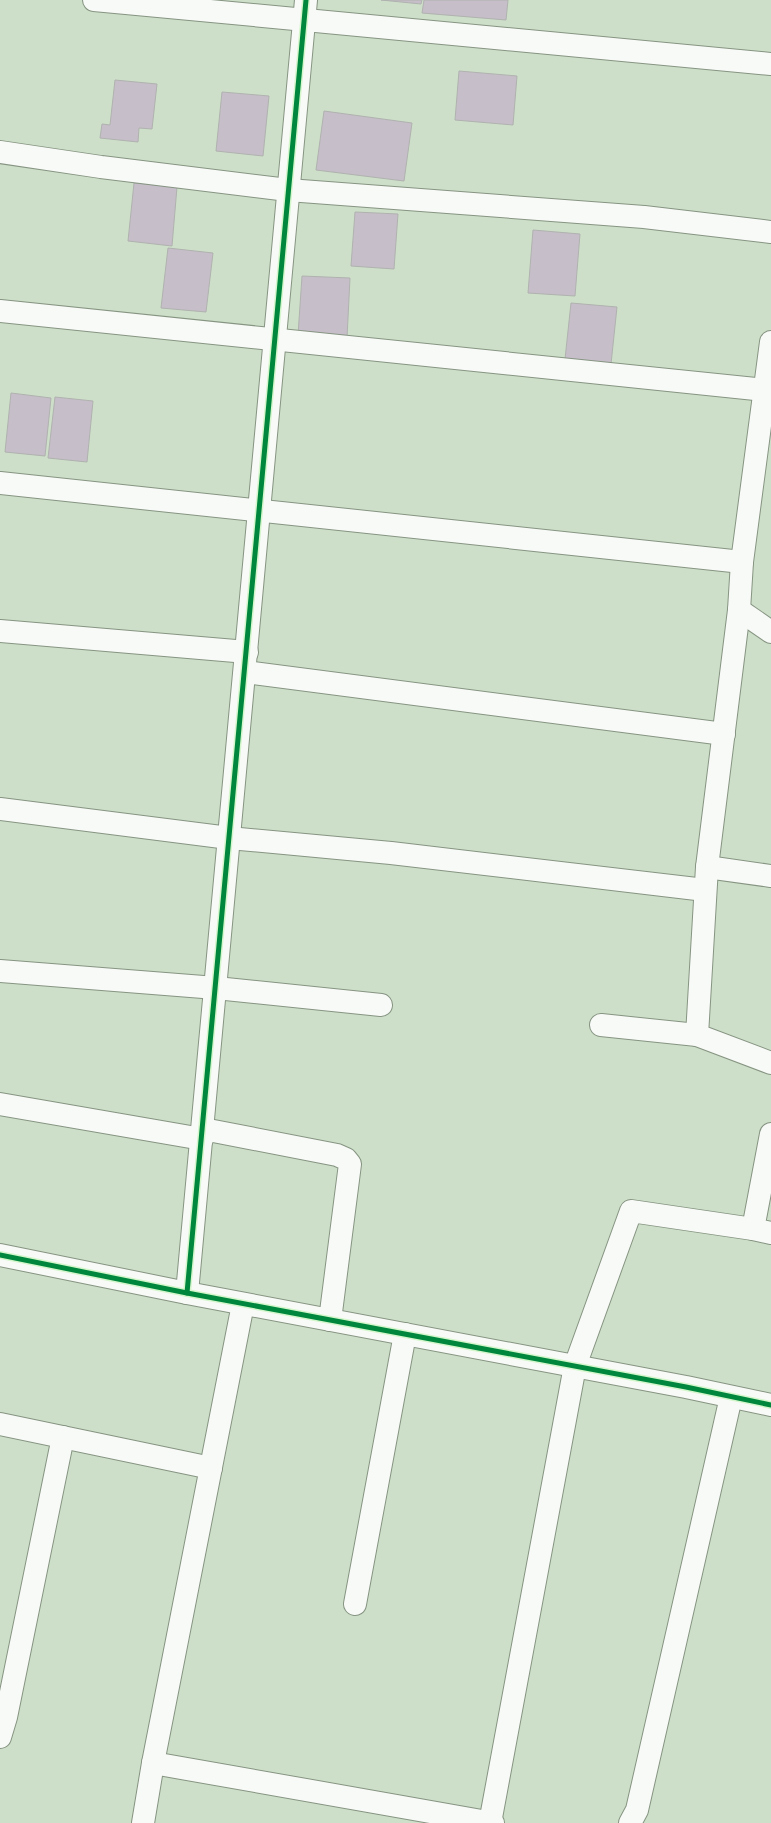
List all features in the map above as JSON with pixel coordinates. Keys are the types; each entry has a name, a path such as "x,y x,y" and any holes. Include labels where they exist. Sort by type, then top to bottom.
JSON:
{"street":[{"path":"94,0 305,9 771,64"},
{"path":"187,1293 305,9"},
{"path":"0,152 101,167 288,190 644,217 771,232"},
{"path":"0,311 765,390"},
{"path":"697,1035 707,867 739,610 742,562 766,427 765,390 771,342"},
{"path":"0,483 742,562"},
{"path":"739,610 771,632"},
{"path":"0,631 246,662 724,734"},
{"path":"0,809 229,838 391,853 705,890"},
{"path":"707,867 771,876"},
{"path":"0,971 216,988 381,1005"},
{"path":"601,1025 697,1035 771,1062"},
{"path":"0,1104 337,1155 346,1159 350,1164 330,1320"},
{"path":"153,1763 492,1823 575,1366 631,1211 762,1231 771,1134"},
{"path":"0,1255 243,1304 575,1366 771,1405"},
{"path":"143,1823 153,1763 243,1304"},
{"path":"355,1604 405,1334"},
{"path":"630,1823 637,1810 731,1397"},
{"path":"0,1424 211,1468"},
{"path":"0,1737 6,1718 63,1437"}],"building":[{"path":"381,0 422,0 421,4"},
{"path":"424,0 508,0 506,20 422,13"},
{"path":"459,71 517,76 513,125 455,120"},
{"path":"115,80 157,84 152,129 139,128 138,142 100,138 102,124 110,125"},
{"path":"222,92 269,96 263,156 216,151"},
{"path":"324,111 412,123 404,181 316,170"},
{"path":"134,183 177,187 172,246 128,241"},
{"path":"355,212 398,214 394,269 351,266"},
{"path":"533,230 580,234 575,296 528,293"},
{"path":"168,248 213,253 206,312 161,308"},
{"path":"302,276 350,278 347,338 298,335"},
{"path":"571,303 617,307 611,364 565,359"},
{"path":"11,393 51,398 45,456 5,452"},
{"path":"55,397 93,401 87,462 48,458"}],"cycle path":[{"path":"187,1293 306,0"},
{"path":"0,1255 187,1293 686,1387 771,1405"}]}
